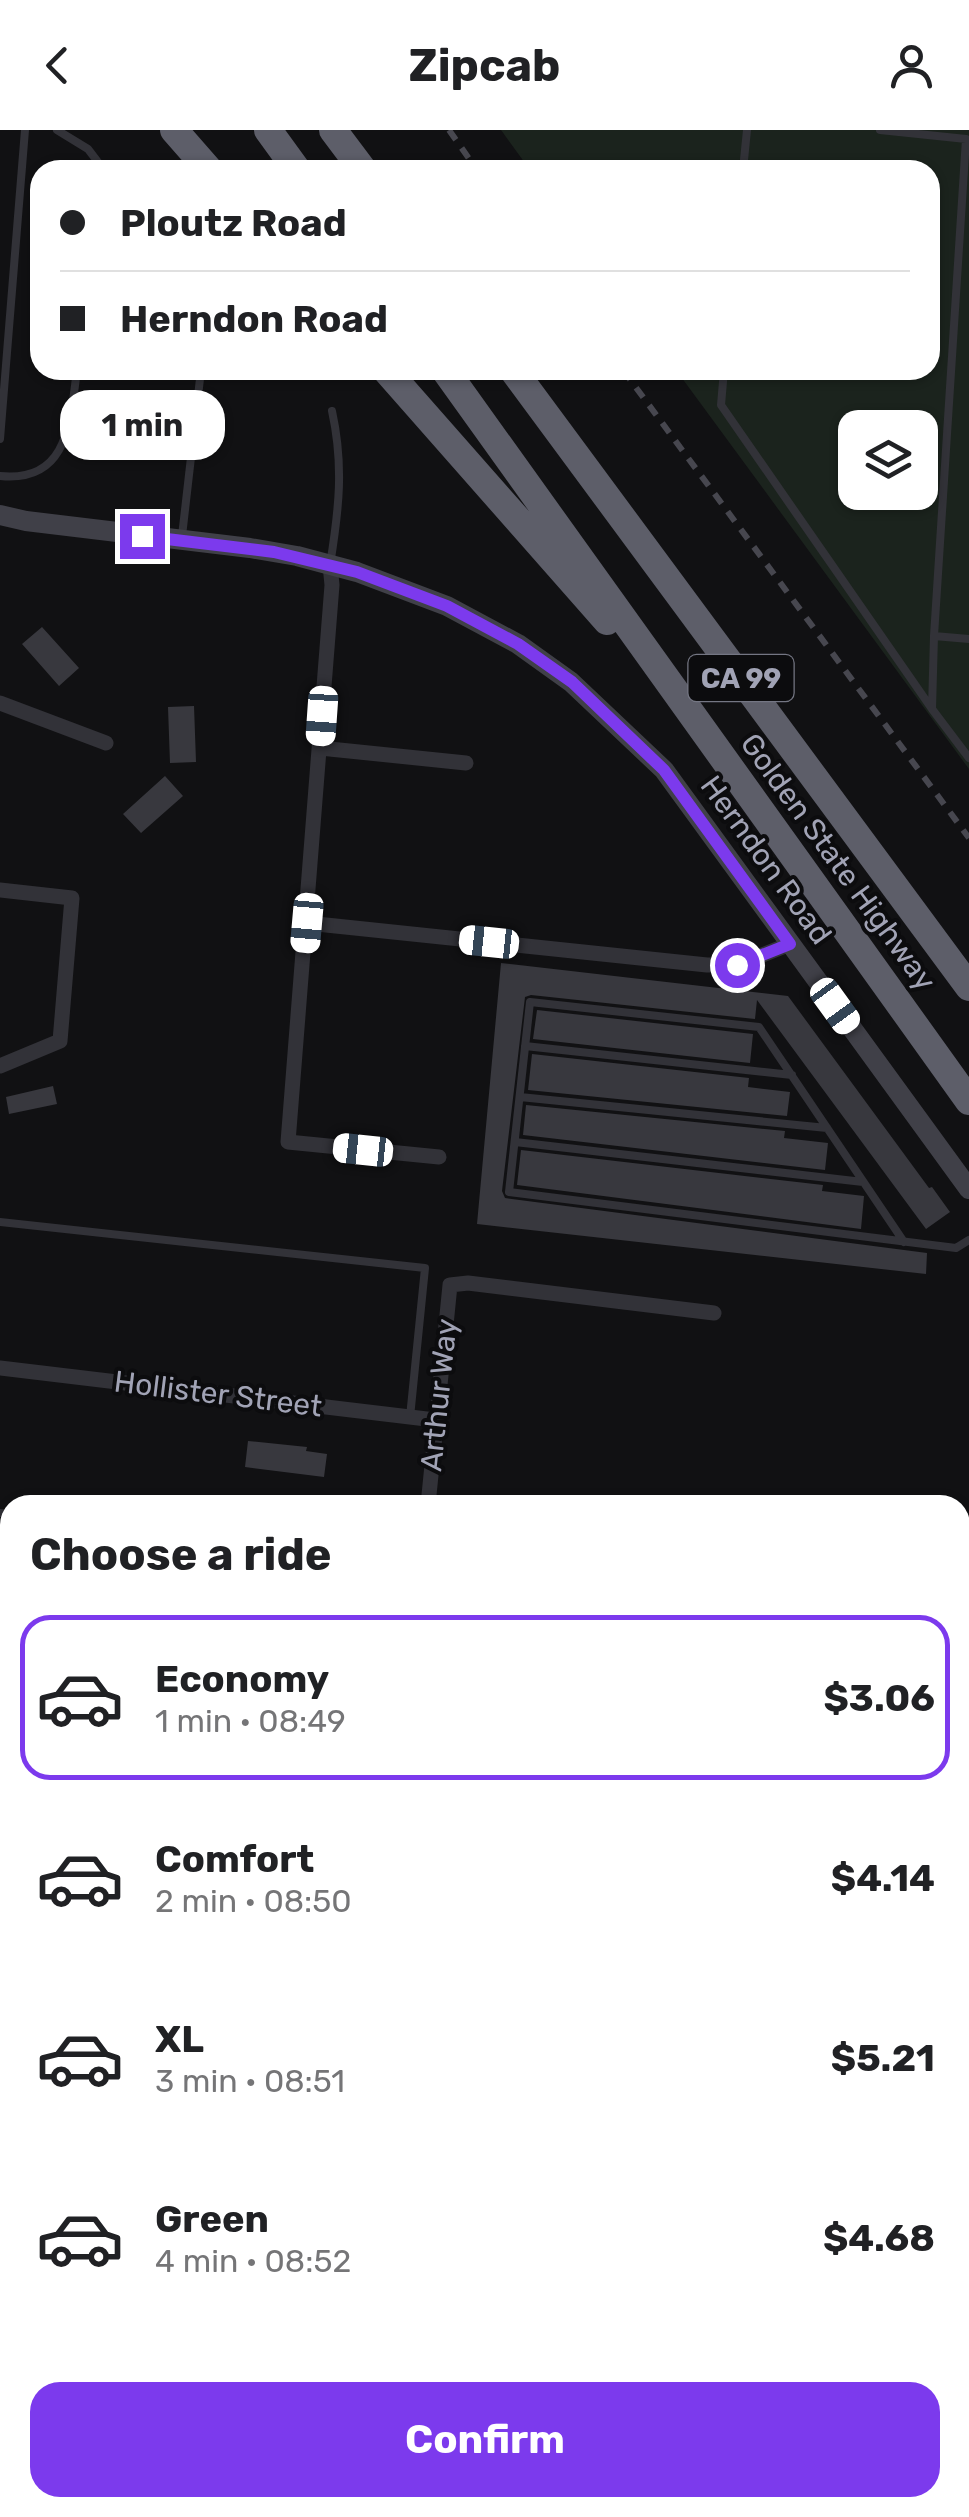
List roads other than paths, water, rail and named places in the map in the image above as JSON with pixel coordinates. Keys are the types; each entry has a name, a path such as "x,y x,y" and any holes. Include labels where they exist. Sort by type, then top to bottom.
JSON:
{"highway":[{"path":"174,130 201,160"},
{"path":"268,130 290,160"},
{"path":"333,130 356,160"},
{"path":"395,380 707,735"},
{"name":"Golden State Highway","path":"451,380 969,1101"},
{"name":"Golden State Highway","path":"520,380 969,987"}],"street":[{"name":"Herndon Road","path":"0,515 266,550 330,565 396,584 518,644 572,682 664,770 969,1189"},
{"path":"330,565 332,585 288,1142 439,1157"},
{"path":"0,703 106,743"},
{"path":"320,748 466,762"},
{"path":"0,890 72,898 60,1041 0,1066"},
{"path":"307,923 707,965 737,965 790,944"},
{"name":"Arthur Way","path":"429,1495 450,1285 468,1282 714,1313"},
{"name":"Hollister Street","path":"0,1368 436,1420"}],"lane":[{"path":"0,439 25,130"},
{"path":"56,130 88,149 96,160"},
{"path":"744,160 747,130"},
{"path":"880,130 966,139 932,709"},
{"path":"0,476 18,478 33,473 62,450 76,380"},
{"path":"181,540 200,380"},
{"path":"723,380 721,405 969,758"},
{"path":"330,565 341,454 332,410"},
{"path":"934,636 969,639"},
{"path":"904,1242 759,1026 530,1002 509,1192 904,1242 956,1248 969,1240"},
{"path":"525,1046 792,1075"},
{"path":"520,1097 827,1128"},
{"path":"514,1142 864,1182"},
{"path":"0,1222 424,1268 410,1417"}],"railway":[{"path":"449,130 470,160"},
{"path":"630,380 969,838"}]}
